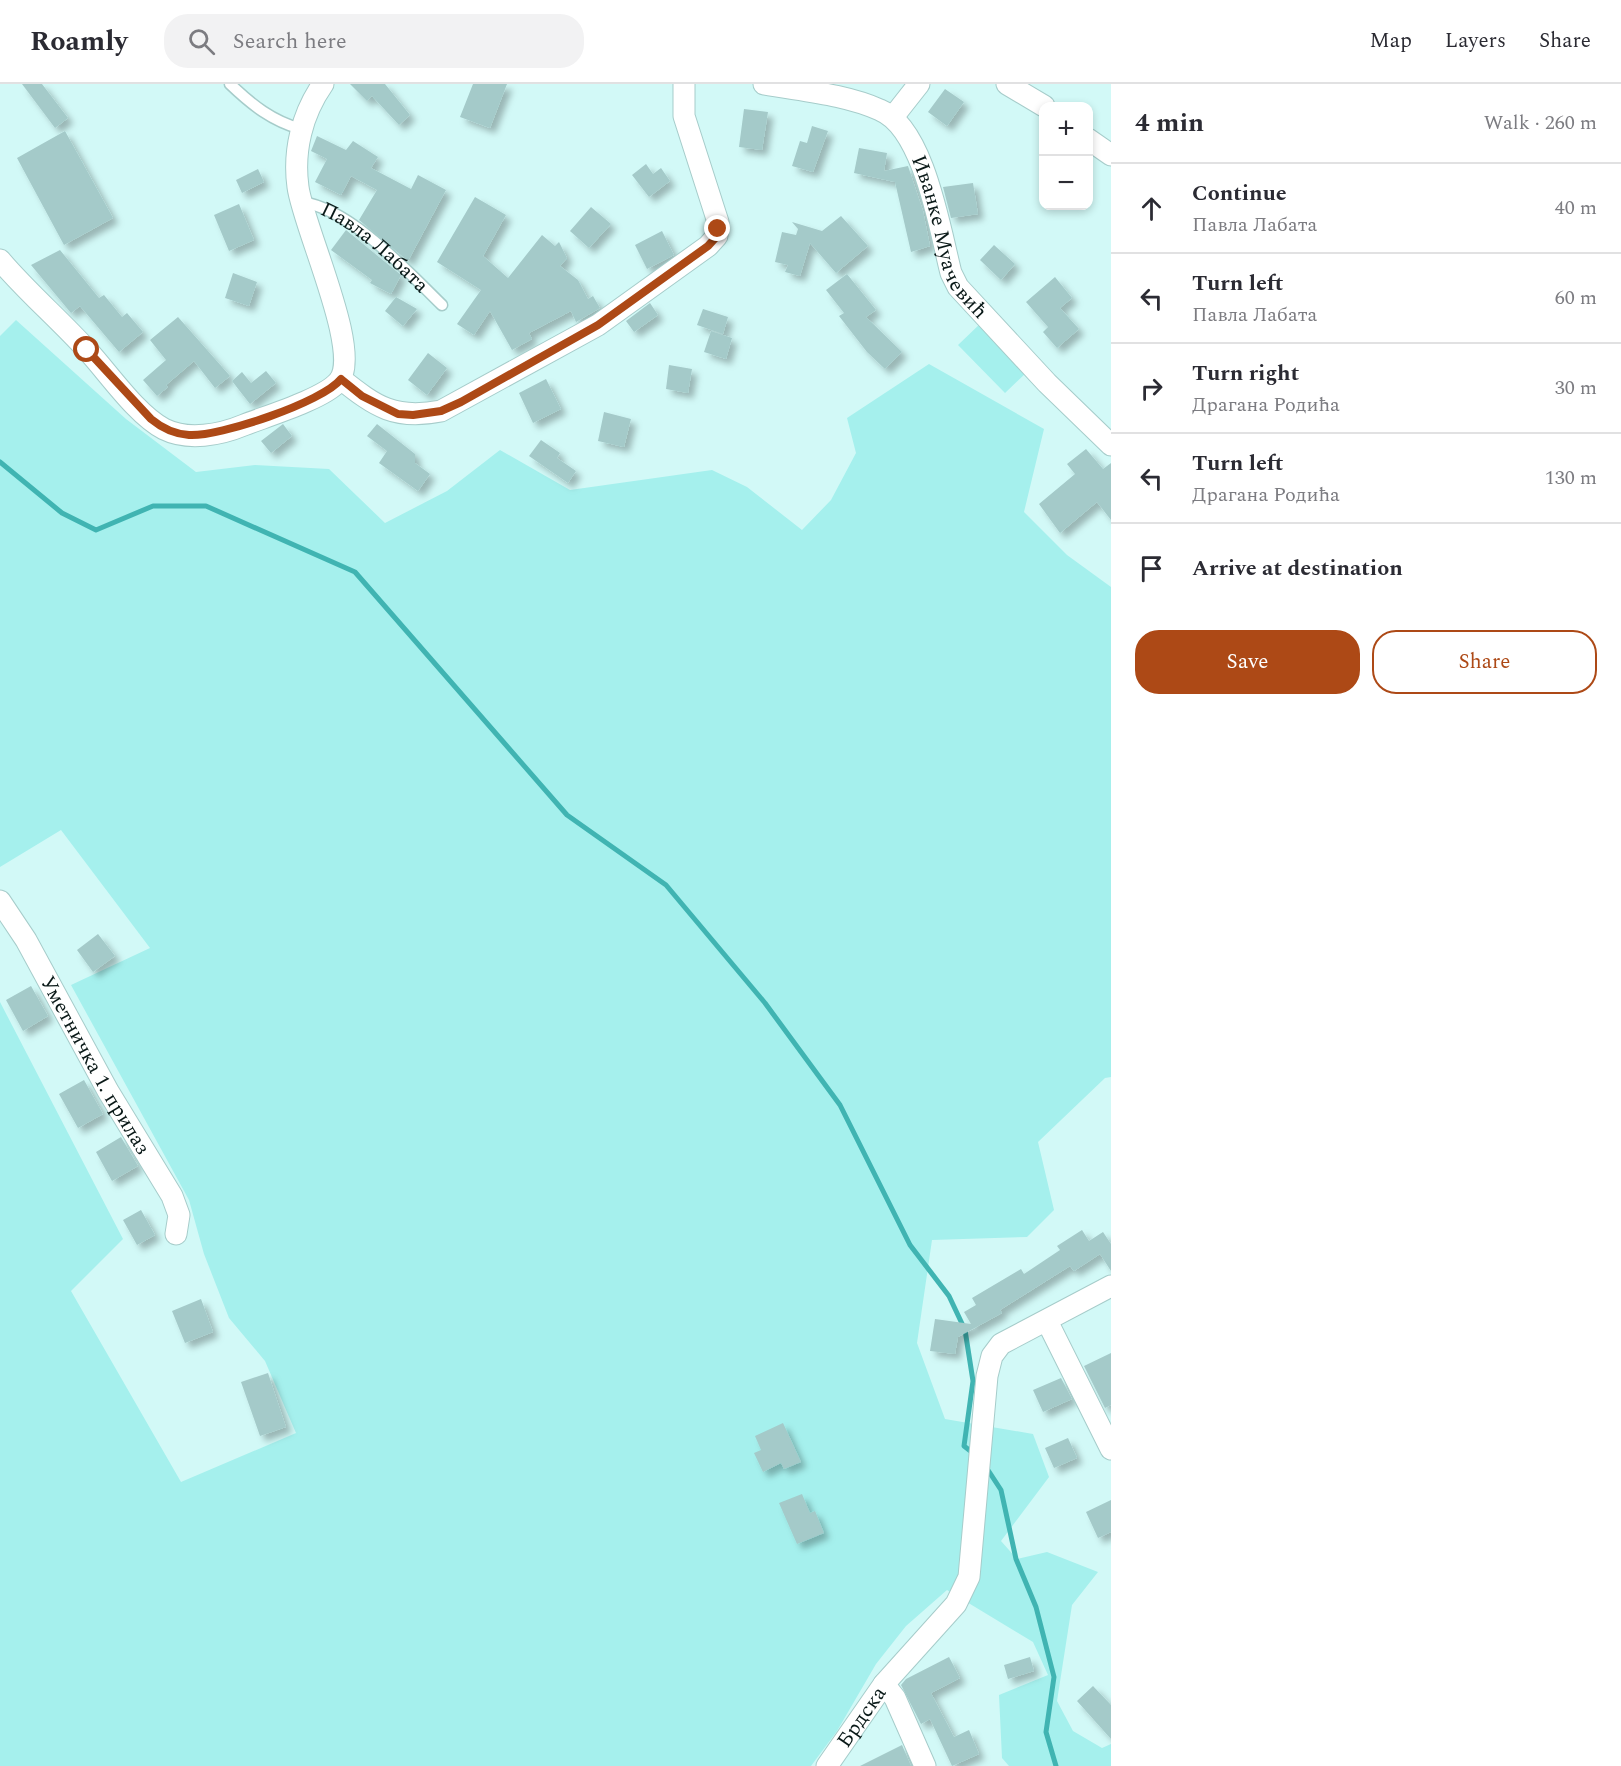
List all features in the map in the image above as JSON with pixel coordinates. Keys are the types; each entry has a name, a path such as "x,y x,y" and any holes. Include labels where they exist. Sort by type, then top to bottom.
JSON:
{"street":[{"name":"Павла Лабата","path":"323,84 314,97 301,129 296,168 300,202 339,321 346,360 341,379"},
{"path":"0,260 131,400 163,429 191,435 230,431 304,402 332,388 341,379 362,396 398,414 413,415 441,411 598,325 708,246 717,236 718,222 684,116 684,84"},
{"name":"Иванке Муачевић","path":"764,84 857,101 883,110 909,134 919,155 951,273 958,287 1047,383 1111,446"},
{"path":"892,117 919,84"},
{"path":"1007,84 1039,103"},
{"path":"1093,142 1111,155"},
{"name":"Уметничка 1. прилаз","path":"0,901 26,940 108,1091 172,1196 179,1215 176,1234"},
{"path":"884,1684 956,1604 969,1577 987,1376 995,1351 1010,1338 1111,1286"},
{"path":"1047,1320 1111,1449"},
{"name":"Брдска","path":"827,1766 884,1684 895,1698 925,1766"}],"lane":[{"path":"230,84 251,104 279,123 301,129"},
{"name":"Павла Лабата","path":"300,202 314,204 361,231 383,248 442,304"}],"shaded area":[{"path":"16,320 126,419 196,472 255,465 329,469 385,523 447,491 500,450 570,490 712,470 747,487 802,530 831,500 856,453 847,418 929,364 1044,429 1024,512 1067,555 1111,587 1111,1077 1105,1078 1038,1142 1054,1210 1027,1237 932,1240 917,1343 945,1419 1033,1434 1049,1477 1001,1541 1017,1559 1047,1552 1098,1572 1072,1605 1057,1701 1073,1731 1102,1748 1111,1744 1111,1766 1009,1766 1002,1758 999,1695 1048,1675 1033,1642 947,1590 906,1626 876,1664 837,1731 811,1766 0,1766 0,1002 123,1239 71,1291 181,1482 296,1433 265,1361 229,1318 204,1254 189,1200 71,985 150,948 61,830 0,867 0,336"},
{"path":"982,322 1028,371 1005,393 958,345"}],"building":[{"path":"22,84 42,84 68,118 55,128"},
{"path":"350,84 385,84 410,115 399,125 372,96 367,101"},
{"path":"473,84 507,84 490,128 460,117"},
{"path":"945,89 964,102 947,126 928,112"},
{"path":"744,109 768,112 762,150 739,147"},
{"path":"812,126 828,131 813,172 792,166 800,141 807,143"},
{"path":"65,131 113,218 64,245 17,158"},
{"path":"317,136 346,150 353,141 378,157 371,168 411,189 418,175 446,190 408,261 359,220 377,190 351,176 341,195 315,182 327,159 311,151"},
{"path":"859,148 887,153 884,171 908,166 923,211 930,246 911,252 895,182 854,173"},
{"path":"646,164 653,174 661,168 670,181 649,197 632,175"},
{"path":"258,169 264,182 242,193 236,180"},
{"path":"973,183 978,214 951,218 943,187"},
{"path":"475,197 506,215 483,256 508,278 542,235 555,246 559,242 567,258 560,266 578,280 588,299 593,296 600,308 576,322 571,311 529,333 532,339 512,350 490,311 474,335 457,324 481,290 437,262"},
{"path":"239,204 254,240 229,251 214,215"},
{"path":"591,207 611,224 589,248 570,231"},
{"path":"841,216 868,246 836,273 810,243 800,276 785,272 788,265 775,262 782,232 796,235 798,229 792,222 822,231"},
{"path":"346,230 401,275 391,294 370,283 372,280 331,250"},
{"path":"662,231 674,255 647,269 635,245"},
{"path":"994,245 1015,264 1001,280 980,260"},
{"path":"60,250 99,298 104,295 122,317 127,313 143,332 119,352 80,306 71,313 31,265"},
{"path":"233,273 257,282 249,306 225,298"},
{"path":"847,274 876,310 866,317 902,352 885,369 867,352 839,316 844,313 826,290"},
{"path":"1055,277 1072,298 1060,308 1079,329 1057,348 1043,332 1048,327 1026,302"},
{"path":"396,297 417,309 403,326 385,311"},
{"path":"650,303 658,315 634,332 626,321"},
{"path":"703,309 728,317 723,334 697,325"},
{"path":"178,317 230,376 215,388 194,361 166,385 168,387 157,396 143,380 166,360 150,340"},
{"path":"711,331 732,338 726,359 704,352"},
{"path":"428,353 447,368 427,395 408,380"},
{"path":"669,365 692,369 688,393 666,389"},
{"path":"266,371 276,383 250,404 232,381 242,372 251,383"},
{"path":"546,379 561,409 533,423 519,393"},
{"path":"604,412 631,419 624,447 598,441"},
{"path":"283,424 292,436 271,453 261,441"},
{"path":"377,424 415,454 415,463 430,474 418,491 379,463 387,451 367,436"},
{"path":"541,440 560,453 557,458 576,471 568,483 529,456"},
{"path":"1086,449 1103,469 1111,463 1111,520 1097,502 1060,533 1039,504 1075,474 1067,464"},
{"path":"98,934 115,956 93,972 77,950"},
{"path":"31,986 48,1016 23,1031 6,1000"},
{"path":"84,1080 103,1114 78,1128 59,1094"},
{"path":"121,1137 138,1166 112,1181 96,1152"},
{"path":"141,1210 155,1235 137,1245 123,1220"},
{"path":"1082,1230 1089,1241 1103,1232 1111,1244 1111,1271 1100,1254 1074,1271 1070,1266 1000,1310 1002,1313 958,1337 955,1354 930,1351 935,1319 971,1324 964,1312 976,1305 972,1298 1021,1269 1024,1274 1060,1250 1057,1246"},
{"path":"201,1299 213,1332 185,1343 172,1311"},
{"path":"1111,1353 1111,1405 1105,1408 1084,1366"},
{"path":"268,1373 286,1427 260,1436 241,1382"},
{"path":"1061,1378 1072,1399 1043,1412 1033,1390"},
{"path":"783,1423 801,1462 784,1469 781,1463 763,1472 754,1453 761,1450 755,1436"},
{"path":"1068,1438 1077,1458 1054,1468 1045,1448"},
{"path":"802,1494 810,1513 815,1511 824,1533 797,1544 779,1503"},
{"path":"1111,1500 1111,1532 1098,1538 1086,1512"},
{"path":"949,1657 960,1678 931,1693 954,1737 969,1730 979,1754 952,1766 930,1719 921,1724 901,1685 906,1679"},
{"path":"1030,1657 1034,1671 1008,1679 1004,1665"},
{"path":"1093,1686 1111,1705 1111,1739 1077,1701"},
{"path":"902,1745 911,1766 860,1766"}],"waterway":[{"path":"0,462 62,513 96,530 153,506 206,506 355,572 567,815 666,885 765,1003 840,1105 910,1245 949,1296 965,1330 973,1381 964,1446 973,1453"},
{"path":"986,1467 1001,1490 1016,1559 1036,1607 1054,1677 1046,1732 1056,1766"}],"route":[{"path":"87,350 151,419 163,429 177,434 209,435 230,431 304,402 332,388 341,379 362,396 398,414 424,414 441,411 598,325 653,288 708,246 717,236 718,229"}]}
